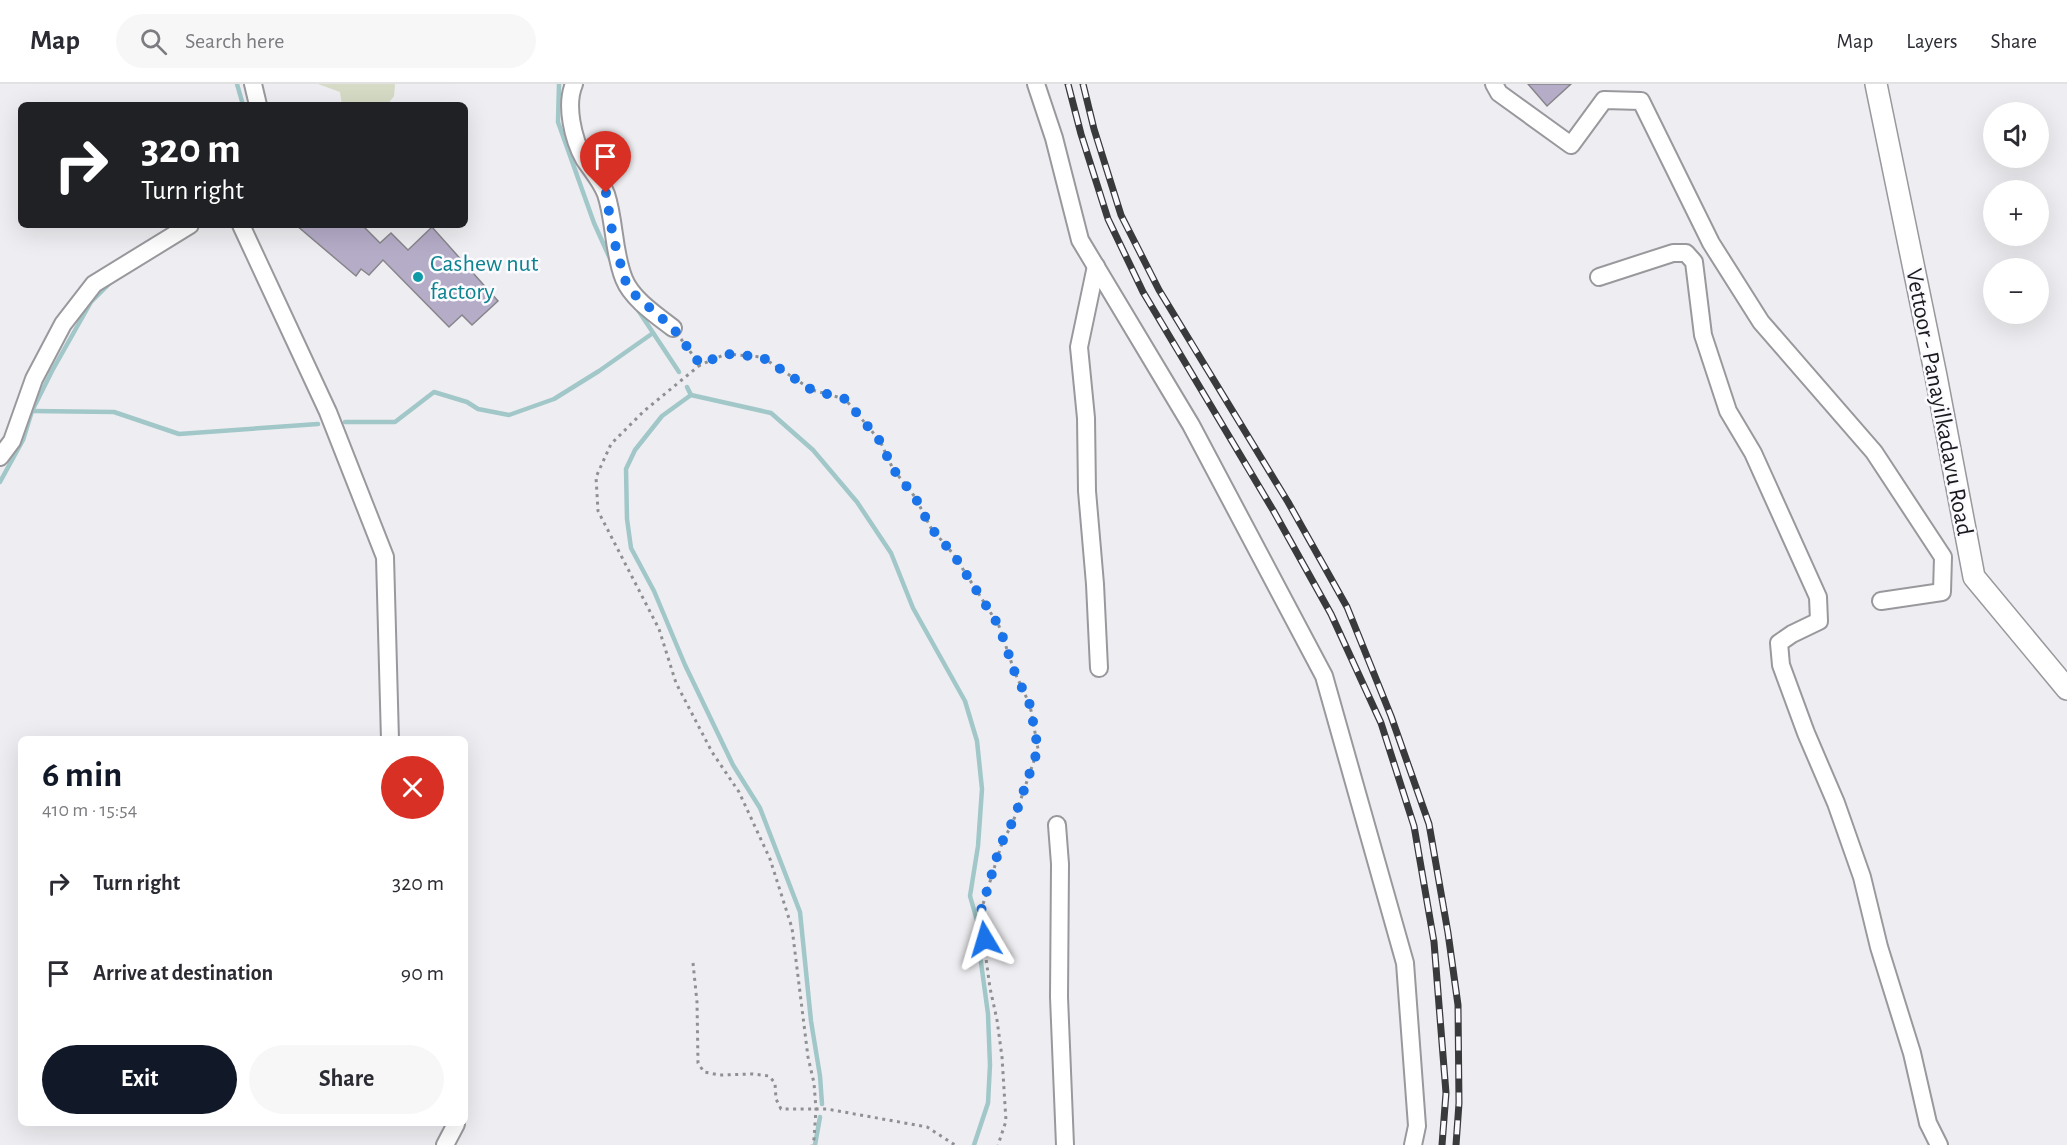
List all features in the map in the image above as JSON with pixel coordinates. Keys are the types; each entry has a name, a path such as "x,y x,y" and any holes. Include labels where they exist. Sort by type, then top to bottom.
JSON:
{"main road":[{"name":"Vettoor - Panayilkadavu Road","path":"1876,84 1936,376 1974,577 2067,689"}],"street":[{"path":"253,84 257,102"},
{"path":"574,84 570,93 569,111 577,145 606,193 613,237 625,280 634,294 673,328"},
{"path":"1036,84 1054,138 1080,240 1191,425 1324,676 1406,963 1418,1126 1413,1145"},
{"path":"1494,84 1499,93 1571,145 1604,100 1641,101 1711,243 1761,322 1874,452 1943,557 1942,592 1881,601"},
{"path":"0,457 12,441 34,379 63,324 94,284 185,228"},
{"path":"242,228 327,412 385,557 390,736"},
{"path":"1599,277 1673,253 1686,253 1694,262 1703,335 1728,411 1753,453 1818,597 1820,621 1779,643 1781,665 1806,733 1836,803 1862,877 1879,948 1912,1053 1928,1124 1939,1145"},
{"path":"1096,266 1080,347 1099,668"},
{"path":"1057,825 1060,864 1059,997 1065,1145"},
{"path":"445,1145 455,1126"}],"path":[{"path":"673,328 700,364"},
{"path":"812,1145 816,1109 814,1083 808,1057 792,928 770,859 739,792 712,752 676,683 660,629 598,511 596,477 611,444 644,411 700,364 726,354 762,357 812,390 845,399 880,441 893,469 915,497 931,528 954,555 999,626 1015,673 1030,705 1038,749 1014,819 1000,846 980,914 1002,1057 1006,1121 998,1145"},
{"path":"693,963 697,1002 698,1063 704,1072 769,1076 775,1083 781,1109 827,1109 927,1127 955,1145"}],"green space":[{"path":"318,84 395,84 394,96 389,102 342,102 340,92"}],"building":[{"path":"1528,84 1571,84 1547,106"},
{"name":"Cashew nut factory","path":"300,228 365,228 380,243 391,233 408,250 433,228 498,301 472,325 462,315 449,327 383,260 369,275 361,269 356,276"}],"waterway":[{"path":"237,84 242,102"},
{"path":"559,84 558,122 594,223 612,263"},
{"path":"0,482 23,440 32,411 52,371 91,302 112,281"},
{"path":"636,307 679,372"},
{"path":"345,422 395,422 434,392 467,402 478,409 509,415 554,399 653,333"},
{"path":"687,387 691,395 662,416 635,450 626,469 627,519 631,548 654,591 685,665 733,765 760,808 800,912 822,1104"},
{"path":"691,395 771,413 813,450 857,502 891,553 913,608 965,701 977,741 982,789 978,846 970,896 978,924 988,1014 990,1065 988,1103 974,1145"},
{"path":"32,411 114,412 179,434 318,424"},
{"path":"815,1145 820,1117"}],"railway":[{"path":"1068,84 1108,219 1143,292 1273,510 1331,614 1381,723 1414,826 1434,942 1446,1093 1442,1145"},
{"path":"1083,84 1094,129 1121,215 1159,290 1288,502 1347,607 1391,716 1429,824 1458,1005 1459,1103 1456,1145"}],"place":[{"name":"Cashew nut factory","path":"418,277"}],"route":[{"path":"606,193 613,237 625,280 634,294 673,328 700,364 726,354 762,357 812,390 845,399 880,441 893,469 915,497 931,528 954,555 999,626 1015,673 1030,705 1038,749 1014,819 1000,846 991,874 980,914 985,939"}]}
